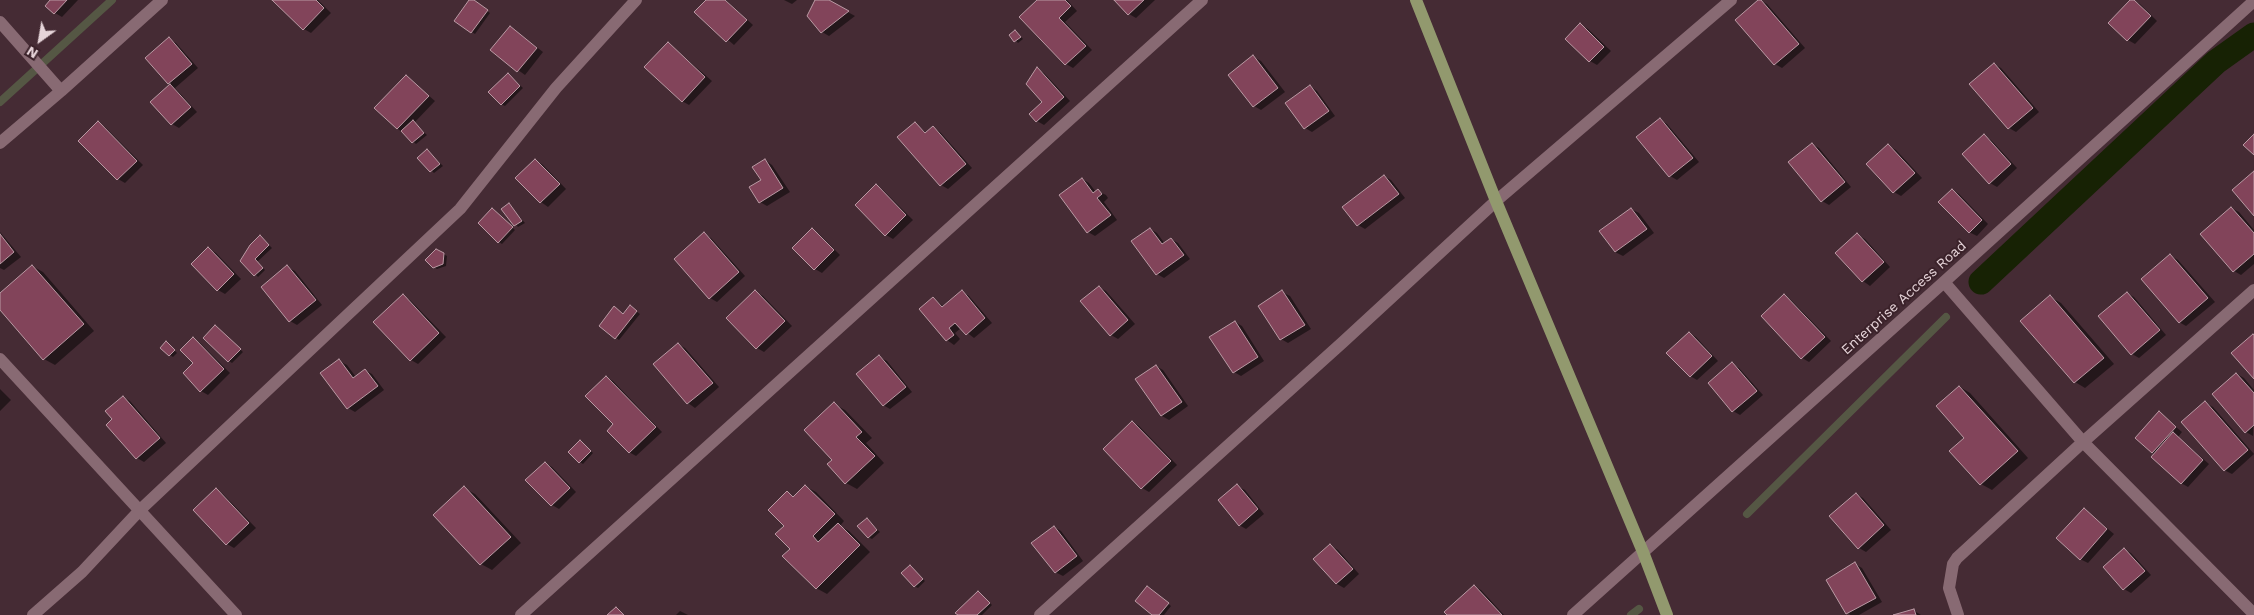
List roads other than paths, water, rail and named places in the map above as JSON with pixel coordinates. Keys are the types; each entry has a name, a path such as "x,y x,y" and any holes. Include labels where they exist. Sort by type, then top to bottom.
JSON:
{"main road":[{"path":"1416,0 1496,201 1643,552 1667,615"}],"street":[{"path":"0,143 62,91 162,0"},
{"path":"34,615 82,572 140,510 460,209 556,88 636,0"},
{"path":"522,615 1202,0"},
{"path":"1040,615 1336,349 1496,201 1731,0"},
{"name":"Enterprise Access Road","path":"1573,615 2254,1"},
{"path":"0,22 62,91"},
{"path":"1944,282 2083,442 2254,614"},
{"path":"1958,615 1950,597 1949,588 1953,564 1957,558 2083,442 2254,290"},
{"path":"0,359 236,615"}],"waterway":[{"path":"0,102 112,0"},
{"path":"1981,282 2216,62 2254,35"},
{"path":"1747,514 1946,317"},
{"path":"1631,615 1639,609"}]}
